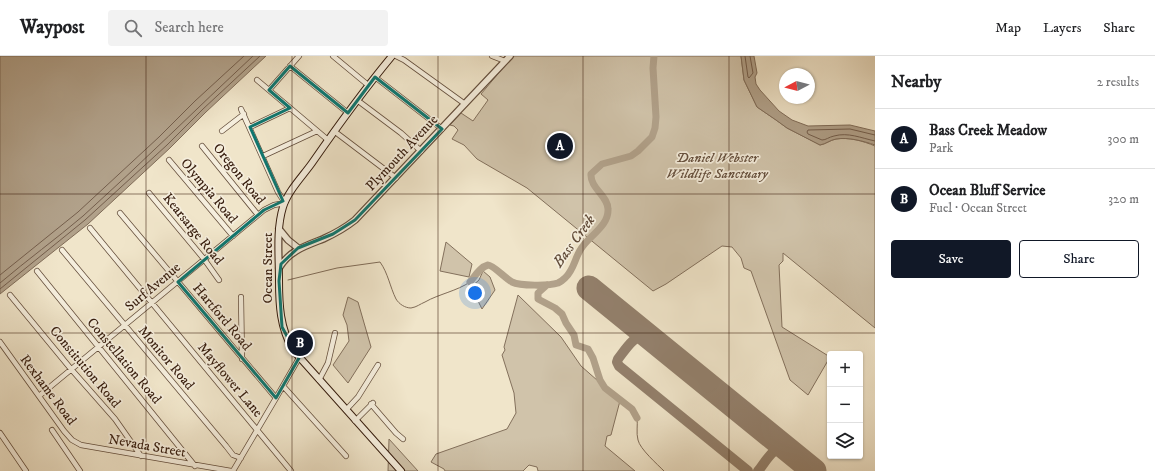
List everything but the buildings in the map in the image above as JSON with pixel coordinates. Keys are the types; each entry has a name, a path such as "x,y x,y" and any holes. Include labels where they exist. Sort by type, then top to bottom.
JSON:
{"main road":[{"name":"Ocean Street","path":"392,56 374,77 334,131 285,203 279,229 279,304 282,327 289,343 299,358 401,471"}],"street":[{"path":"269,90 299,56"},
{"path":"332,56 368,85"},
{"path":"396,56 404,60 465,104"},
{"path":"492,56 506,61"},
{"name":"Plymouth Avenue","path":"279,268 284,260 298,248 333,234 348,226 365,211 510,56"},
{"path":"290,66 348,113"},
{"path":"374,77 442,129"},
{"path":"257,80 328,140"},
{"path":"358,100 401,132 421,151"},
{"path":"250,127 290,108"},
{"path":"222,131 242,111 278,192 285,203"},
{"path":"263,156 317,131"},
{"path":"334,131 396,178"},
{"name":"Oregon Road","path":"202,146 258,215"},
{"name":"Olympia Road","path":"169,160 232,236"},
{"name":"Kearsarge Road","path":"149,193 204,259 219,280"},
{"name":"Surf Avenue","path":"39,396 258,215 270,206 285,203"},
{"name":"Hartford Road","path":"120,212 276,398"},
{"name":"Mayflower Lane","path":"90,228 291,471"},
{"path":"279,229 288,240 298,248"},
{"name":"Monitor Road","path":"62,250 233,455 240,458"},
{"name":"Constellation Road","path":"37,271 176,440 195,466"},
{"name":"Constitution Road","path":"10,295 71,370 115,420 141,456"},
{"path":"241,297 242,359"},
{"path":"319,380 328,363 335,332"},
{"name":"Rexhame Road","path":"0,342 72,440 84,445"},
{"path":"232,471 299,358"},
{"path":"346,410 358,397 378,365"},
{"path":"283,386 346,456"},
{"path":"355,421 372,403 396,433 403,439"},
{"path":"52,430 80,471"},
{"path":"0,433 26,471"},
{"name":"Nevada Street","path":"84,445 195,466 232,471"}],"highlighted area":[{"path":"290,66 348,113 375,77 442,129 355,220 333,234 298,248 281,264 279,281 282,327 299,358 276,398 178,282 264,210 283,201 250,127 290,108 269,90"}],"green space":[{"name":"Daniel Webster Wildlife Sanctuary","path":"513,56 741,56 744,80 757,107 787,128 820,145 834,140 851,139 875,146 875,328 783,253 783,261 779,265 782,327 827,355 827,362 808,395 790,380 751,271 744,268 741,258 732,247 722,246 666,284 653,291 527,188 477,159 464,145 452,139 458,130 454,126 450,125 461,113 473,121 488,100 481,94"},
{"path":"446,242 472,264 469,277 440,271"},
{"path":"483,271 490,277 495,290 482,309 471,287 479,280"},
{"path":"518,295 561,337 581,366 606,388 621,397 611,435 607,436 605,446 635,471 538,471 537,467 529,465 523,471 445,471 431,462 436,454 507,429 516,413 514,393 502,355 505,350 504,347"},
{"path":"348,297 358,302 371,347 348,383 333,365 349,341 347,325 343,315"},
{"path":"389,439 418,471 388,471"}],"water":[{"path":"0,56 266,56 88,224 0,294"},
{"path":"741,56 754,56 757,73 755,77 756,84 779,111 792,120 808,126 850,125 875,131 875,145 856,140 841,139 820,145 787,128 757,107 744,80"}],"waterway":[{"name":"Bass Creek","path":"470,282 480,270 488,265 493,267 512,282 521,284 548,285 561,282 564,279 573,266 580,250 603,225 608,215 607,204 593,184 591,174 602,164 631,156 652,137 656,117 653,68 654,56"},
{"name":"Bass Creek","path":"288,280 337,268 380,262 396,299 402,305 411,308 470,282"},
{"path":"547,285 538,293 538,299 555,308 562,314 574,335 576,345 588,349 593,358 600,380 605,388 632,409 637,418"},
{"path":"637,418 637,435 639,444 664,471"}],"taxiway":[{"path":"647,336 638,337 627,347 618,359 617,362 619,366 748,471"},
{"path":"747,418 774,440 776,445 775,450"},
{"path":"758,471 774,452 782,448 786,449 812,471"}],"runway":[{"path":"589,288 814,471"}],"place":[{"name":"Bass Creek Meadow","path":"560,146"},
{"name":"Ocean Bluff Service","path":"300,343"}]}
